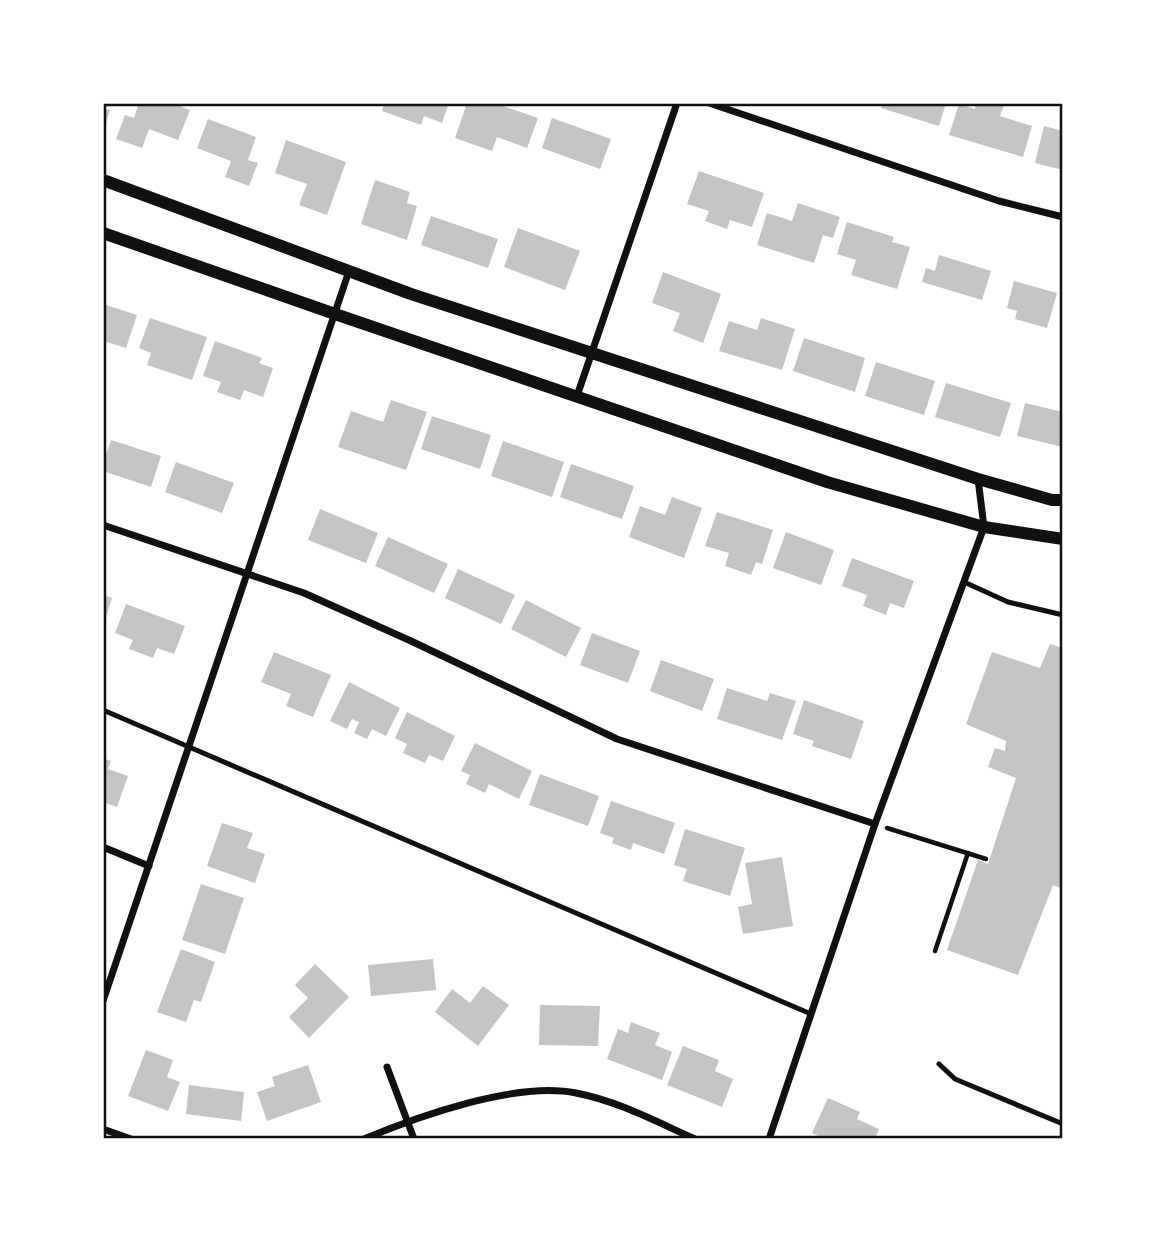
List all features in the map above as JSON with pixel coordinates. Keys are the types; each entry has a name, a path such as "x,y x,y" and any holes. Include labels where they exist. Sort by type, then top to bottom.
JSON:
{"street":[{"path":"577,396 677,103"},
{"path":"709,103 999,201 1063,217"},
{"path":"103,180 411,294 978,480 1052,500 1063,500"},
{"path":"103,233 827,482 984,527 1063,539"},
{"path":"103,1001 349,271"},
{"path":"769,1139 875,824 984,527 978,480"},
{"path":"103,525 304,593 617,739 875,824"},
{"path":"103,847 149,866"},
{"path":"387,1067 414,1139"},
{"path":"364,1139 408,1121 473,1102 538,1090 573,1092 607,1100 695,1139"},
{"path":"103,1129 131,1139"}],"lane":[{"path":"964,582 1008,602 1063,615"},
{"path":"103,710 811,1014"},
{"path":"939,1064 955,1079 1063,1124"}],"path":[{"path":"875,824 986,859"},
{"path":"935,951 968,853"}],"building":[{"path":"103,103 107,103 105,109 110,110 104,130"},
{"path":"139,103 172,103 190,110 178,140 149,129 142,148 116,139 125,115 134,118"},
{"path":"384,103 449,103 442,123 424,116 421,125 382,111"},
{"path":"467,103 494,103 538,118 527,148 497,137 492,151 455,138"},
{"path":"883,103 946,103 939,126 881,108"},
{"path":"976,103 1004,105 1000,116 1032,126 1023,157 949,135 959,104 975,109"},
{"path":"552,118 611,139 600,169 542,148"},
{"path":"208,119 256,137 248,160 258,163 249,186 225,177 231,161 197,148"},
{"path":"1044,126 1063,131 1063,170 1035,163"},
{"path":"286,140 346,162 327,215 299,205 307,184 275,173"},
{"path":"699,171 764,193 752,227 730,220 727,229 705,221 709,211 687,204"},
{"path":"375,180 410,192 407,203 417,206 407,240 361,224"},
{"path":"798,203 840,217 833,238 823,235 814,263 757,245 767,213 792,221"},
{"path":"431,216 498,239 488,268 421,245"},
{"path":"847,222 894,237 892,242 910,247 897,289 851,275 856,260 837,254"},
{"path":"518,228 580,251 565,290 504,267"},
{"path":"939,255 991,271 982,300 922,282 926,268 935,271"},
{"path":"663,272 721,294 703,343 673,331 680,313 652,303"},
{"path":"1014,281 1057,293 1047,328 1015,319 1017,311 1007,308"},
{"path":"103,304 137,315 126,348 103,341"},
{"path":"150,318 207,337 192,380 147,365 151,353 139,348"},
{"path":"761,318 795,329 782,370 719,351 729,321 757,330"},
{"path":"804,338 865,358 855,392 793,371"},
{"path":"215,341 262,358 259,363 273,368 263,397 244,390 240,400 217,392 221,382 203,376"},
{"path":"876,362 935,381 924,415 865,396"},
{"path":"946,383 1011,403 1000,437 935,417"},
{"path":"391,400 427,412 406,470 338,447 351,411 383,422"},
{"path":"1025,403 1063,412 1063,447 1017,436"},
{"path":"432,416 491,435 480,469 421,449"},
{"path":"111,440 161,456 151,487 103,471"},
{"path":"503,441 564,462 552,497 491,476"},
{"path":"176,462 234,483 222,513 165,492"},
{"path":"571,464 634,486 622,519 560,497"},
{"path":"672,497 702,508 684,558 629,537 640,506 665,515"},
{"path":"320,509 378,533 366,563 308,540"},
{"path":"717,512 773,530 762,564 756,562 751,575 725,566 729,553 705,546"},
{"path":"786,532 834,550 821,585 773,568"},
{"path":"388,537 448,564 434,593 375,566"},
{"path":"852,558 914,581 904,608 890,603 886,615 863,606 867,595 842,586"},
{"path":"458,569 515,595 501,624 445,598"},
{"path":"103,595 112,598 104,624 103,624"},
{"path":"526,600 581,628 566,657 511,629"},
{"path":"126,604 185,626 174,654 157,648 153,658 129,649 133,640 115,633"},
{"path":"592,633 640,651 628,683 580,665"},
{"path":"1050,644 1063,648 1063,889 1053,885 1018,975 947,950 978,860 988,864 1016,778 988,767 995,748 1005,751 1006,741 966,724 992,652 1040,668"},
{"path":"274,652 331,675 313,717 286,706 291,694 261,682"},
{"path":"661,660 714,679 702,711 650,691"},
{"path":"349,682 400,708 386,736 372,729 367,739 354,733 359,722 352,719 347,729 330,721"},
{"path":"727,688 767,701 770,693 796,701 782,740 717,719"},
{"path":"804,700 864,721 851,759 812,746 814,741 793,734"},
{"path":"407,712 455,736 443,761 429,755 425,763 403,753 407,744 395,738"},
{"path":"475,743 532,771 519,799 489,784 485,793 466,784 470,775 461,771"},
{"path":"103,758 111,761 108,769 128,776 117,807 103,802"},
{"path":"540,774 599,796 588,826 529,805"},
{"path":"611,801 675,823 664,854 633,843 631,850 612,843 614,838 600,833"},
{"path":"222,823 253,833 247,848 265,854 255,883 207,866"},
{"path":"685,829 745,848 730,896 683,881 687,869 674,865"},
{"path":"782,857 793,926 743,934 738,907 752,904 745,863"},
{"path":"201,884 244,898 225,954 182,940"},
{"path":"181,949 215,962 201,1002 194,1000 186,1022 157,1012"},
{"path":"433,959 436,990 371,996 368,965"},
{"path":"315,964 349,997 309,1038 289,1017 308,998 295,985"},
{"path":"483,986 509,1005 478,1046 435,1012 452,989 470,1003"},
{"path":"540,1005 600,1006 598,1046 539,1045"},
{"path":"631,1022 660,1033 655,1045 672,1052 662,1080 607,1059 618,1029 628,1033"},
{"path":"683,1046 719,1060 715,1071 733,1079 722,1107 667,1085"},
{"path":"146,1050 173,1060 167,1077 180,1082 168,1111 128,1096"},
{"path":"308,1065 321,1102 267,1121 257,1092 275,1086 272,1077"},
{"path":"189,1085 244,1092 241,1121 186,1114"},
{"path":"828,1098 860,1112 857,1119 879,1129 875,1139 824,1139 812,1133"}]}
